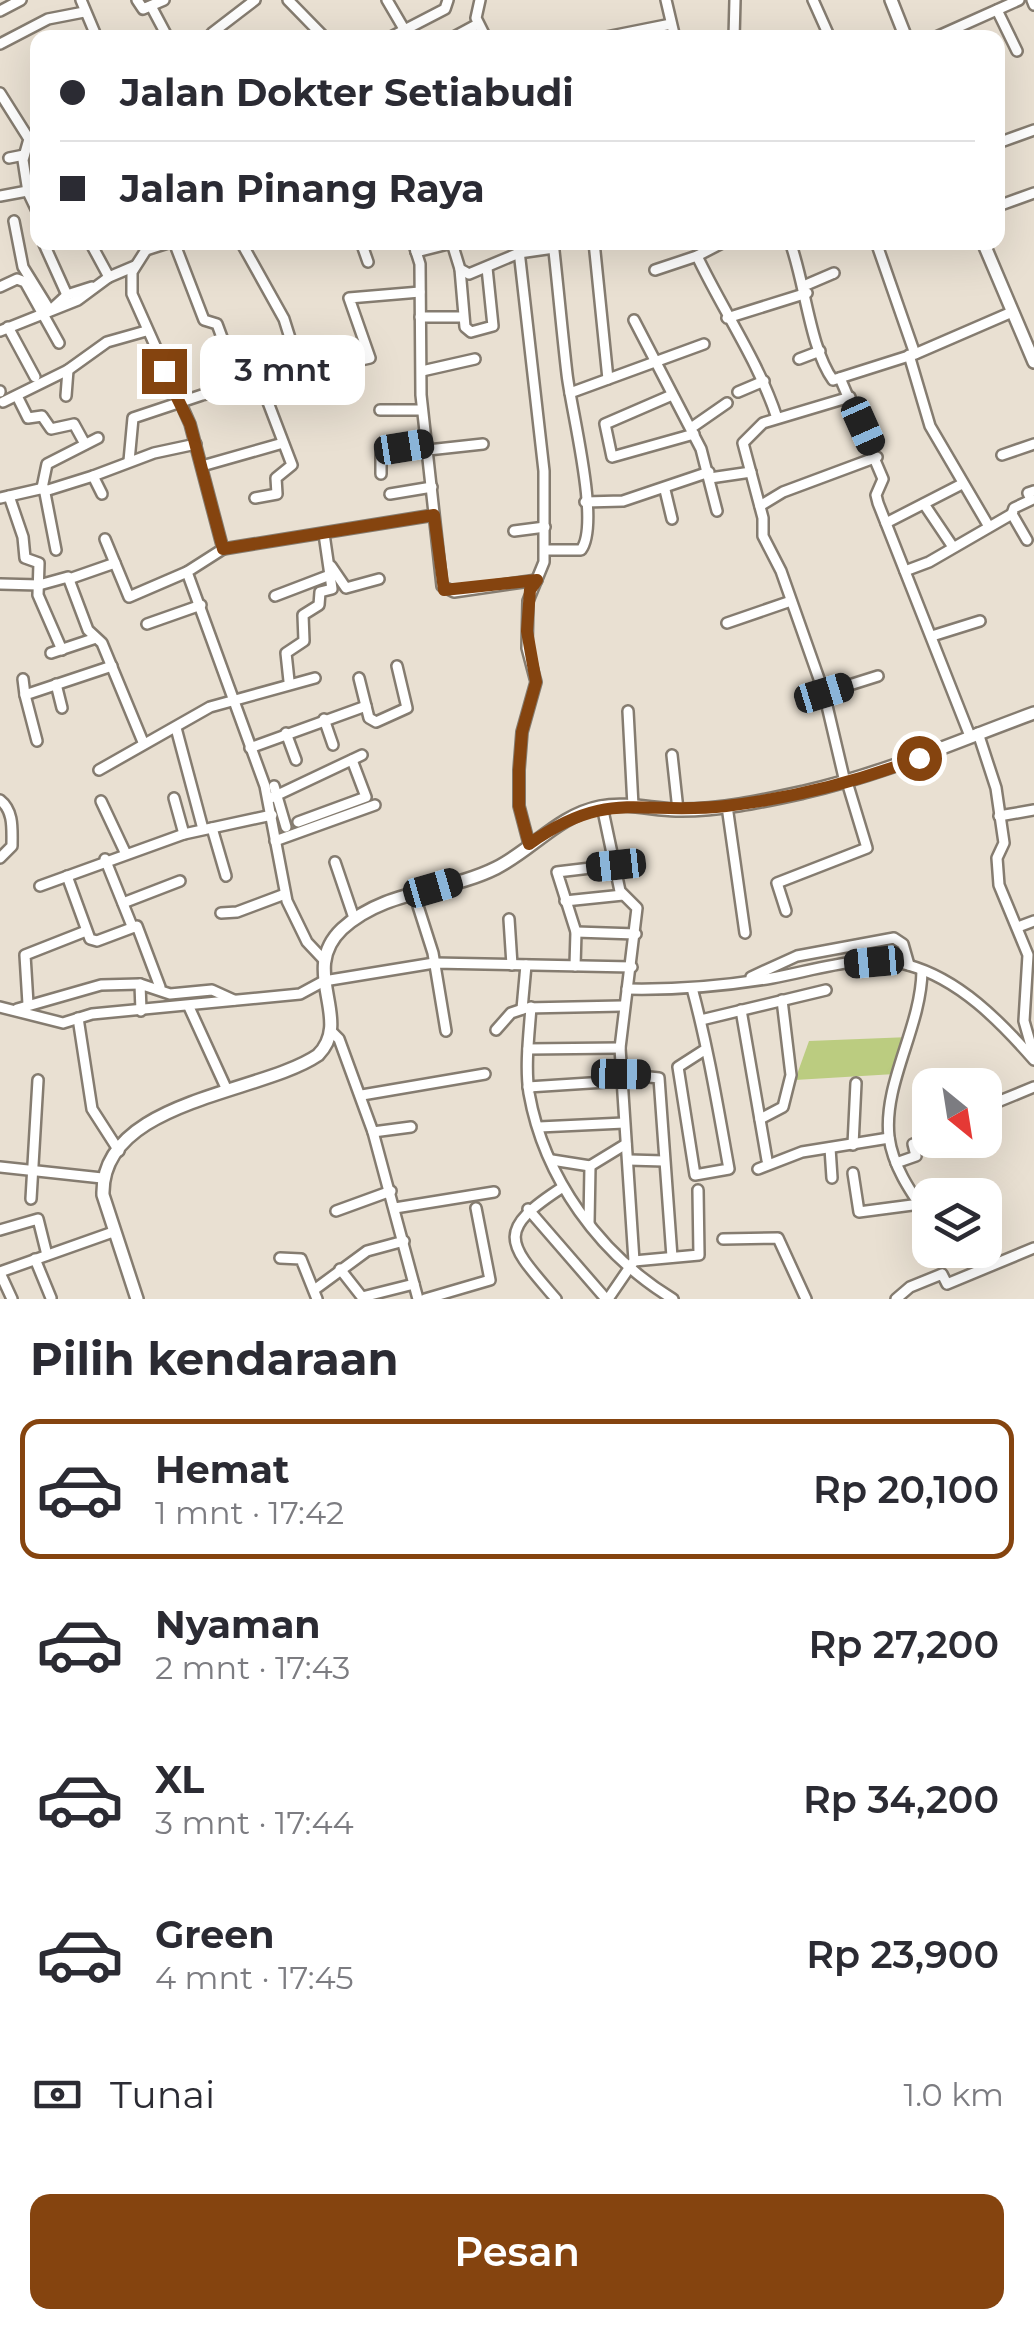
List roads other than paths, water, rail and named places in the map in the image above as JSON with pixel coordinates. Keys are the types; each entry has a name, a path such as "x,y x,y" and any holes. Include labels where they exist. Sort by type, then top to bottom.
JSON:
{"main road":[{"path":"890,0 901,30"},
{"path":"986,250 1034,362"},
{"path":"137,1299 113,1232 102,1178 119,1150 160,1116 312,1059 326,1047 332,1032 323,959 331,941 354,918 390,900 496,868 528,841 602,806 678,810 727,806 846,782 1034,713"}],"street":[{"path":"0,11 21,0"},
{"path":"80,0 92,30"},
{"path":"137,0 143,10 164,0"},
{"path":"216,30 256,0"},
{"path":"288,0 317,30"},
{"path":"387,0 404,29 445,9 448,0"},
{"path":"480,0 478,24 481,30"},
{"path":"734,30 736,0"},
{"path":"813,0 826,30"},
{"path":"952,30 1019,0"},
{"path":"669,1 673,30"},
{"path":"151,6 164,30"},
{"path":"997,10 1017,52"},
{"path":"0,44 48,19 84,12"},
{"path":"467,30 478,24"},
{"path":"652,30 671,24"},
{"path":"0,93 29,139 24,154 30,179"},
{"path":"1005,140 1034,130"},
{"path":"9,158 24,154"},
{"path":"0,196 30,191"},
{"path":"1005,204 1034,194"},
{"path":"14,221 24,267 49,310 59,344"},
{"path":"47,250 67,295"},
{"path":"94,250 109,277"},
{"path":"142,250 130,279 132,294 182,404 223,549"},
{"path":"175,250 204,320 217,324 240,386"},
{"path":"245,250 284,319 301,373"},
{"path":"364,250 368,262"},
{"path":"414,250 420,292 422,410 444,590 537,580"},
{"path":"454,250 468,331 492,328 487,268"},
{"path":"460,268 469,274 487,268 515,250"},
{"path":"518,250 542,444 546,550 530,590 527,631 536,682 522,732 519,806 528,841"},
{"path":"546,550 584,548 583,453 570,393 554,250"},
{"path":"595,250 608,379"},
{"path":"700,250 727,318 764,381 777,418"},
{"path":"655,270 709,250"},
{"path":"793,250 820,351 850,397 877,457 884,479 876,495 886,523 996,788 1005,848 997,858 999,885 1028,955 1024,1022 1034,1058"},
{"path":"879,250 930,426 988,526"},
{"path":"36,377 4,329 78,300 109,277 136,265"},
{"path":"727,318 806,289 834,273"},
{"path":"0,287 17,279 25,282 49,310"},
{"path":"49,310 67,295 92,288"},
{"path":"129,461 130,420 240,386 371,357 349,298 420,292"},
{"path":"836,378 912,354 1012,312"},
{"path":"420,317 463,317"},
{"path":"634,320 692,431 710,475 717,511"},
{"path":"1,395 17,396 68,370 107,342 146,332"},
{"path":"570,393 704,344"},
{"path":"799,359 820,351"},
{"path":"422,371 474,359"},
{"path":"66,396 68,370"},
{"path":"738,392 764,381"},
{"path":"255,498 277,494 276,478 292,464 260,384"},
{"path":"17,396 28,418 42,416 51,429 74,424 85,444"},
{"path":"672,396 605,424 612,457 692,431 727,403"},
{"path":"786,911 777,883 867,848 824,693 763,536 760,506 743,443 753,430 777,418 810,412 850,397"},
{"path":"380,410 422,410"},
{"path":"56,550 43,490 47,464 98,438"},
{"path":"96,638 56,652 42,609 39,563 25,558 23,537 4,497 43,490 129,461 196,444"},
{"path":"202,466 283,444"},
{"path":"381,474 381,451 483,444"},
{"path":"1002,455 1034,444"},
{"path":"760,506 798,486 877,457"},
{"path":"585,502 618,502 710,475 751,472"},
{"path":"93,476 102,494"},
{"path":"886,523 962,484"},
{"path":"390,494 432,487"},
{"path":"665,490 672,519"},
{"path":"905,571 1012,514 1014,508 1031,500 1028,493 1034,491"},
{"path":"924,504 952,546"},
{"path":"1012,514 1027,540"},
{"path":"105,539 130,597 188,572 223,549 434,515"},
{"path":"514,531 545,527"},
{"path":"289,682 286,652 304,640 303,615 319,606 320,592 332,589 324,534"},
{"path":"328,560 346,588 380,579"},
{"path":"0,584 70,579 115,563"},
{"path":"188,572 231,699 286,826"},
{"path":"275,596 330,575"},
{"path":"70,579 88,630 112,666 143,742"},
{"path":"727,624 791,601"},
{"path":"148,624 201,606"},
{"path":"932,636 980,620"},
{"path":"25,695 112,666"},
{"path":"358,678 369,718 376,722 407,708 397,666"},
{"path":"824,693 878,676"},
{"path":"99,770 143,742 231,699 315,678"},
{"path":"24,680 37,741"},
{"path":"56,684 62,708"},
{"path":"250,748 366,706"},
{"path":"628,711 634,806"},
{"path":"324,719 332,745"},
{"path":"176,728 226,876"},
{"path":"286,733 296,760"},
{"path":"672,755 678,810"},
{"path":"274,794 357,758 366,796 298,822"},
{"path":"274,794 272,815 285,894 307,942 323,959"},
{"path":"174,798 184,834"},
{"path":"0,800 11,814 12,835 8,852 0,858"},
{"path":"101,801 125,852"},
{"path":"275,841 374,804"},
{"path":"528,1209 607,1299 632,1265 620,1048 622,1006 632,967 637,908 623,896 602,806"},
{"path":"727,806 745,933"},
{"path":"999,816 1034,810"},
{"path":"40,886 125,852 184,834 272,815"},
{"path":"106,859 132,926 140,930 160,987"},
{"path":"335,862 354,918"},
{"path":"575,966 576,932 557,872 616,865"},
{"path":"67,876 86,931 97,941 132,926"},
{"path":"123,903 180,881"},
{"path":"221,913 237,912 285,894"},
{"path":"565,901 623,896"},
{"path":"418,906 434,963 446,1031"},
{"path":"509,919 512,966"},
{"path":"1018,927 1034,921"},
{"path":"28,1004 25,956 86,931"},
{"path":"576,932 636,934"},
{"path":"744,982 796,956 894,938 909,965"},
{"path":"895,963 904,950"},
{"path":"796,956 824,968"},
{"path":"0,1007 63,1022 282,992 300,994 324,981 434,963 632,967"},
{"path":"627,990 692,988 824,968 909,965 957,990 1000,1022 1034,1058"},
{"path":"526,966 528,1088 563,1187 589,1226 668,1298"},
{"path":"912,1190 896,1163 889,1138 897,1074 921,998 922,971"},
{"path":"140,984 141,1010"},
{"path":"17,1009 101,985 140,984 160,987 170,994 212,990 236,1001"},
{"path":"692,988 701,1020 730,1169 695,1175 678,1066 706,1048"},
{"path":"701,1020 826,990"},
{"path":"760,1119 783,1107 790,1087 782,1000"},
{"path":"189,1006 227,1090"},
{"path":"496,1030 507,1016 526,1008 622,1006"},
{"path":"742,1010 767,1160"},
{"path":"78,1018 92,1109 119,1150"},
{"path":"332,1032 339,1039 362,1095 414,1284 422,1299 490,1280 476,1208"},
{"path":"528,1049 620,1048"},
{"path":"362,1095 486,1074"},
{"path":"528,1088 621,1077 659,1078 672,1257"},
{"path":"31,1198 38,1080"},
{"path":"853,1145 856,1082"},
{"path":"1002,1100 1034,1088"},
{"path":"540,1127 624,1123"},
{"path":"373,1132 411,1127"},
{"path":"758,1169 779,1158 889,1138"},
{"path":"552,1160 590,1166 626,1144"},
{"path":"830,1148 832,1178"},
{"path":"896,1163 912,1157"},
{"path":"628,1160 664,1160"},
{"path":"589,1226 590,1166"},
{"path":"0,1167 102,1178"},
{"path":"854,1173 860,1212 912,1205"},
{"path":"556,1299 517,1252 517,1224 528,1209 563,1187"},
{"path":"632,1265 699,1255 698,1190"},
{"path":"336,1212 391,1192"},
{"path":"396,1208 494,1192"},
{"path":"0,1230 36,1218 48,1255"},
{"path":"12,1299 0,1273 113,1232"},
{"path":"723,1239 778,1238 806,1299"},
{"path":"280,1258 298,1256 316,1294 340,1269 367,1250 404,1241"},
{"path":"896,1299 942,1274 948,1284 1034,1248"},
{"path":"35,1259 50,1298"},
{"path":"340,1269 362,1297 414,1284"}]}
